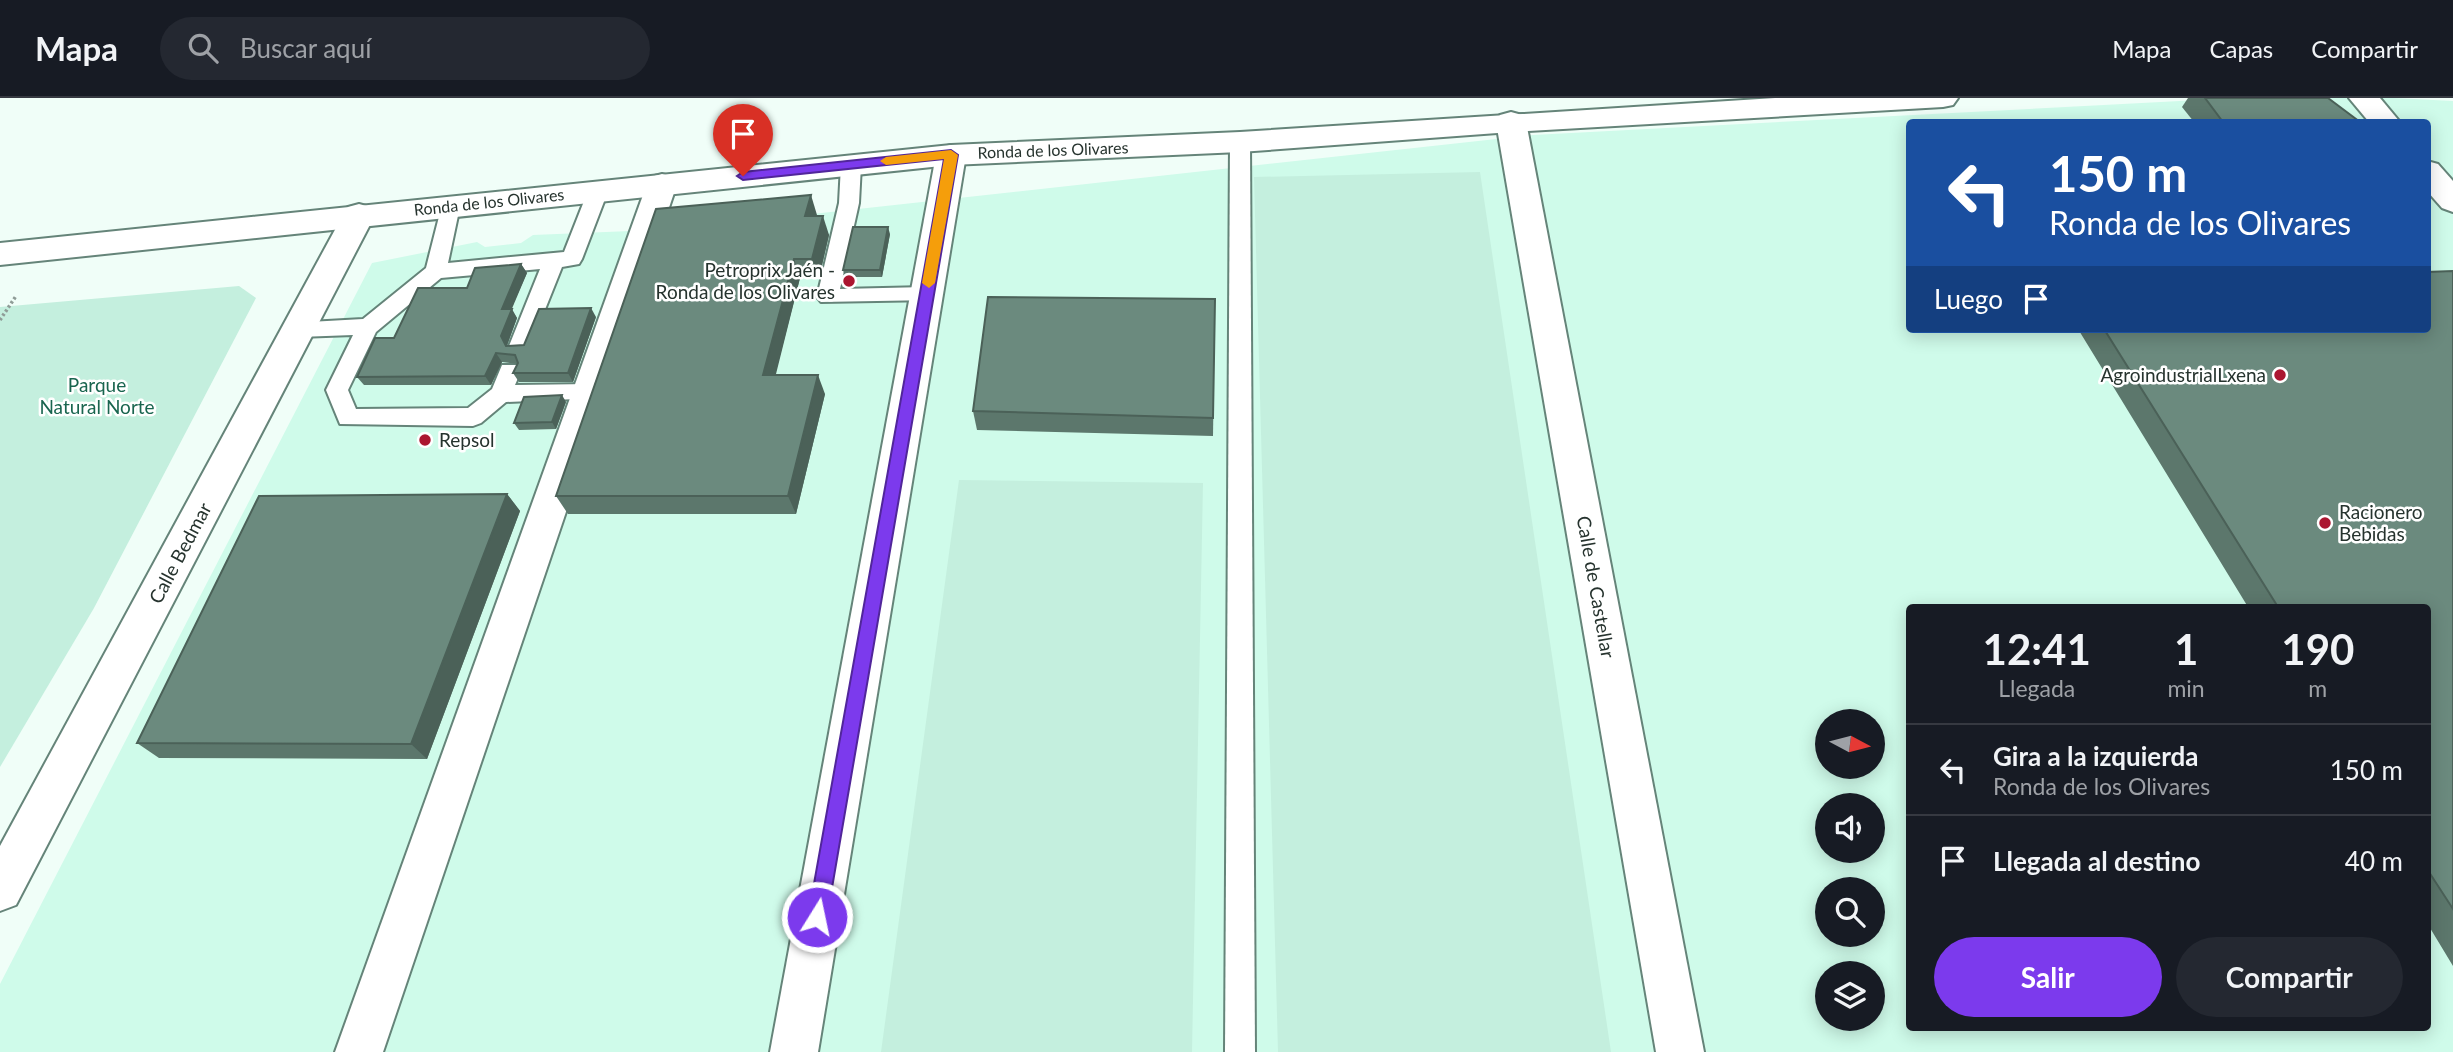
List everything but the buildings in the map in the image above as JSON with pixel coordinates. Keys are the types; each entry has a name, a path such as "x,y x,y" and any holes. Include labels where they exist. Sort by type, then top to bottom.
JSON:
{"street":[{"name":"Ronda de los Olivares","path":"0,254 951,155 1240,142 1511,122 1942,98"},
{"path":"2364,98 2382,119"},
{"name":"Calle de Castellar","path":"1511,122 1680,1052"},
{"path":"794,1052 951,155"},
{"path":"2431,176 2453,201"},
{"path":"359,1052 662,184"},
{"name":"Calle Bedmar","path":"0,890 359,215"}],"lane":[{"path":"1240,142 1240,1052"},
{"path":"851,165 849,203 828,296 926,295"},
{"path":"510,371 501,394 473,416 348,418 337,390 368,327 436,271 572,259 598,191"},
{"path":"436,271 450,206"},
{"path":"520,346 554,261"},
{"path":"299,329 368,327"},
{"path":"501,394 591,392"}],"path":[{"path":"0,320 16,296"}],"shaded area":[{"path":"2237,98 2394,98 2453,101 2453,1052 0,1052 0,984 372,263 477,242 485,247 521,243 533,235 630,231 630,234 1533,135"}],"green space":[{"path":"1480,172 1611,1052 1278,1052 1254,177"},
{"name":"Parque Natural Norte","path":"239,286 256,298 94,608 0,767 0,307"},
{"path":"959,480 1203,483 1192,1052 881,1052"}],"slow traffic":[{"path":"886,161 951,155 929,283"}],"place":[{"name":"Petroprix Jaén - Ronda de los Olivares","path":"849,281"},
{"name":"AgroindustrialLxena","path":"2280,375"},
{"name":"Repsol","path":"425,440"},
{"name":"Racionero Bebidas","path":"2325,523"}],"route":[{"path":"743,176 951,155 817,917"}]}
